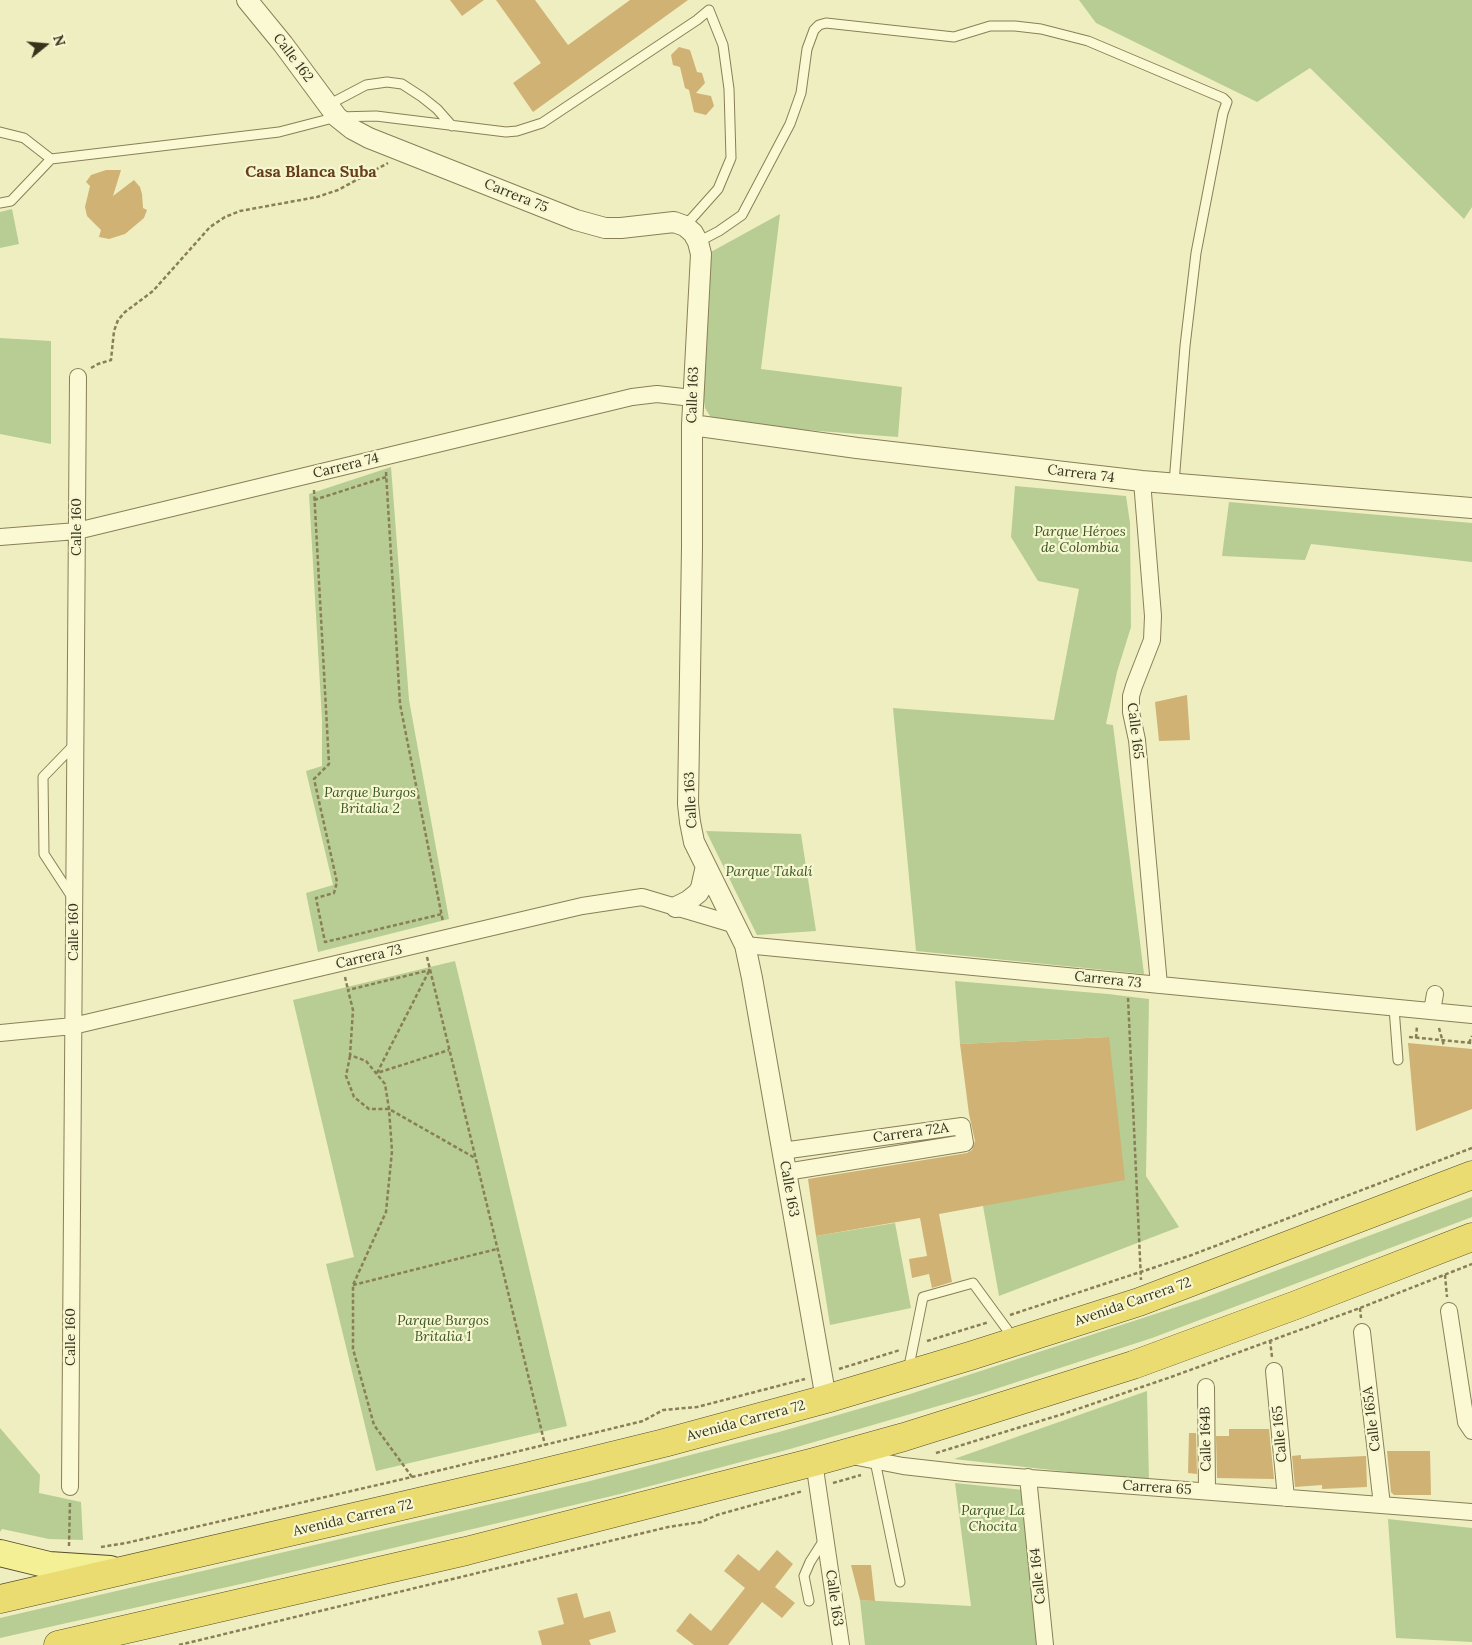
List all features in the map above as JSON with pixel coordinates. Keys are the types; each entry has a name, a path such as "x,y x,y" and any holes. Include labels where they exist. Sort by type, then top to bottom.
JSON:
{"highway":[{"name":"Avenida Carrera 72","path":"0,1599 664,1443 823,1387 906,1376 1142,1300 1472,1175"},
{"path":"66,1644 448,1555 843,1454 1133,1365 1296,1306 1472,1237"}],"main road":[{"path":"0,1552 49,1565 131,1569"}],"street":[{"name":"Calle 162","path":"247,0 283,44 333,111"},
{"name":"Carrera 75","path":"333,111 352,129 407,153 576,220 605,228 674,222 685,226"},
{"path":"685,226 693,233 698,242"},
{"name":"Calle 163","path":"698,242 701,254 692,398 688,804 694,842 745,945 823,1387"},
{"name":"Calle 160","path":"70,1487 78,377"},
{"name":"Carrera 74","path":"0,537 76,531 632,396 657,394 692,398"},
{"name":"Carrera 74","path":"692,425 857,448 1142,481 1472,508"},
{"name":"Calle 165","path":"1142,481 1153,624 1152,640 1131,696 1131,712 1137,740 1159,985"},
{"path":"676,907 688,901 701,888 706,866"},
{"name":"Carrera 73","path":"0,1033 73,1026 582,906 642,897 736,925"},
{"name":"Carrera 73","path":"745,945 1394,1008 1435,1016 1472,1015"},
{"path":"1435,994 1435,1016"},
{"name":"Carrera 72A","path":"782,1151 962,1126 965,1143 786,1172"},
{"path":"830,1144 834,1164"},
{"path":"1449,1311 1466,1422 1471,1430"},
{"name":"Calle 165A","path":"1362,1332 1382,1505"},
{"name":"Calle 165","path":"1274,1371 1286,1498"},
{"name":"Calle 164B","path":"1206,1387 1207,1492"},
{"name":"Carrera 65","path":"843,1454 875,1461 904,1471 1028,1477 1472,1512"},
{"name":"Calle 163","path":"814,1462 841,1645"},
{"name":"Calle 164","path":"1028,1477 1045,1645"}],"lane":[{"path":"333,111 506,132 517,131 542,123 697,20 709,10 722,45 729,89 731,158 718,189 685,226"},
{"path":"698,242 719,231 742,215 790,124 801,93 807,49 814,30 819,25 826,23 954,37 990,26 1041,29 1088,41 1223,98 1227,102 1223,113 1196,253 1185,346 1174,483"},
{"path":"0,203 11,201 51,159 279,132 333,111 366,85 387,82 402,84 437,109 452,126"},
{"path":"0,132 24,138 51,159"},
{"path":"74,899 44,854 40,795 41,777 75,744"},
{"path":"1394,1008 1398,1060"},
{"path":"906,1376 914,1346 923,1297 974,1283 1016,1341"},
{"path":"875,1461 900,1582"},
{"path":"809,1601 804,1576 810,1562 826,1538"}],"path":[{"path":"78,377 98,364 110,360 114,332 118,320 125,312 153,291 210,227 225,217 240,211 288,203 324,194 350,184 407,153"},
{"path":"385,457 400,704 446,938"},
{"path":"313,474 329,764 314,779 337,882 334,893 316,898 325,942 442,914"},
{"path":"314,500 386,477"},
{"path":"423,944 551,1471"},
{"path":"430,970 348,990 353,1010 350,1055 346,1076 354,1097 369,1109 389,1109 475,1158"},
{"path":"377,1073 430,970"},
{"path":"1128,982 1142,1300"},
{"path":"1435,1016 1444,1046"},
{"path":"1416,1038 1417,1019"},
{"path":"1407,1037 1471,1043 1472,1036"},
{"path":"377,1073 449,1050"},
{"path":"350,1055 366,1061 385,1084 392,1151 386,1212 352,1285 353,1349 374,1425 412,1477"},
{"path":"100,1547 412,1477 643,1421 663,1410 697,1407 823,1387 914,1346 1189,1256 1472,1148"},
{"path":"352,1285 497,1249"},
{"path":"1445,1274 1449,1311"},
{"path":"69,1553 70,1487"}],"green space":[{"path":"1079,0 1472,0 1472,207 1464,219 1310,68 1257,102 1096,23"},
{"path":"12,209 19,244 0,248 0,212"},
{"path":"780,214 761,369 902,387 898,437 727,424 717,422 705,408 703,394 709,253"},
{"path":"0,338 51,341 51,444 0,434"},
{"name":"Parque Burgos Britalia 2","path":"391,467 409,700 449,919 318,952 306,893 333,885 306,771 322,766 322,720 309,494"},
{"name":"Parque Héroes de Colombia","path":"1015,486 1126,496 1130,523 1131,627 1117,672 1106,724 1113,725 1144,974 916,951 893,708 1054,720 1079,589 1038,581 1011,537"},
{"path":"1229,502 1472,523 1472,562 1311,544 1305,560 1222,556"},
{"name":"Parque Takalí","path":"706,831 801,834 816,931 757,935"},
{"name":"Parque Burgos Britalia 1","path":"455,961 567,1426 376,1471 326,1264 354,1257 293,1000"},
{"path":"955,981 1149,999 1146,1176 1179,1227 999,1296 983,1206 1109,1037 960,1044"},
{"path":"1472,1197 1472,1217 1152,1338 983,1393 790,1449 620,1494 254,1581 0,1638 0,1618 586,1482 779,1432 907,1395 1198,1300"},
{"path":"895,1223 911,1308 830,1325 816,1236"},
{"path":"1147,1391 1149,1481 954,1459"},
{"path":"0,1428 40,1475 39,1493 81,1502 83,1540 49,1539 2,1529 0,1532"},
{"name":"Parque La Chocita","path":"955,1483 1023,1490 1037,1645 865,1645 860,1600 971,1606"},
{"path":"1388,1519 1472,1528 1472,1642 1396,1638"}],"building":[{"path":"450,0 484,0 462,16"},
{"path":"496,0 535,0 568,45 630,0 688,0 533,112 513,83 541,63"},
{"path":"679,47 690,50 697,72 702,73 705,83 696,93 711,96 714,106 706,115 694,112 689,90 685,88 680,67 673,65 671,55"},
{"path":"106,170 121,170 113,196 134,180 140,187 143,208 147,210 144,218 125,234 109,239 99,237 101,230 87,216 85,207 90,186 86,182 91,175"},
{"path":"1187,695 1190,740 1159,741 1155,702"},
{"path":"1109,1037 1125,1180 939,1214 952,1282 932,1288 929,1274 912,1278 909,1259 927,1256 920,1218 816,1236 808,1179 967,1153 972,1150 975,1141 969,1114 960,1044"},
{"path":"1408,1043 1472,1049 1472,1109 1416,1131"},
{"path":"1229,1429 1269,1429 1274,1479 1217,1478 1216,1436 1229,1436"},
{"path":"1189,1433 1196,1433 1197,1474 1188,1473"},
{"path":"1387,1451 1430,1451 1431,1495 1394,1495 1391,1492"},
{"path":"1301,1455 1301,1459 1366,1456 1367,1487 1322,1489 1322,1485 1295,1487 1292,1456"},
{"path":"777,1550 793,1564 775,1587 795,1603 782,1618 762,1602 728,1645 694,1645 676,1631 690,1613 711,1631 745,1588 724,1571 738,1554 759,1571"},
{"path":"851,1565 871,1565 875,1601 860,1600"},
{"path":"577,1593 584,1618 610,1611 616,1632 589,1640 591,1645 542,1645 538,1631 564,1624 557,1598"}],"district":[{"name":"Casa Blanca Suba","path":"311,172"}]}
